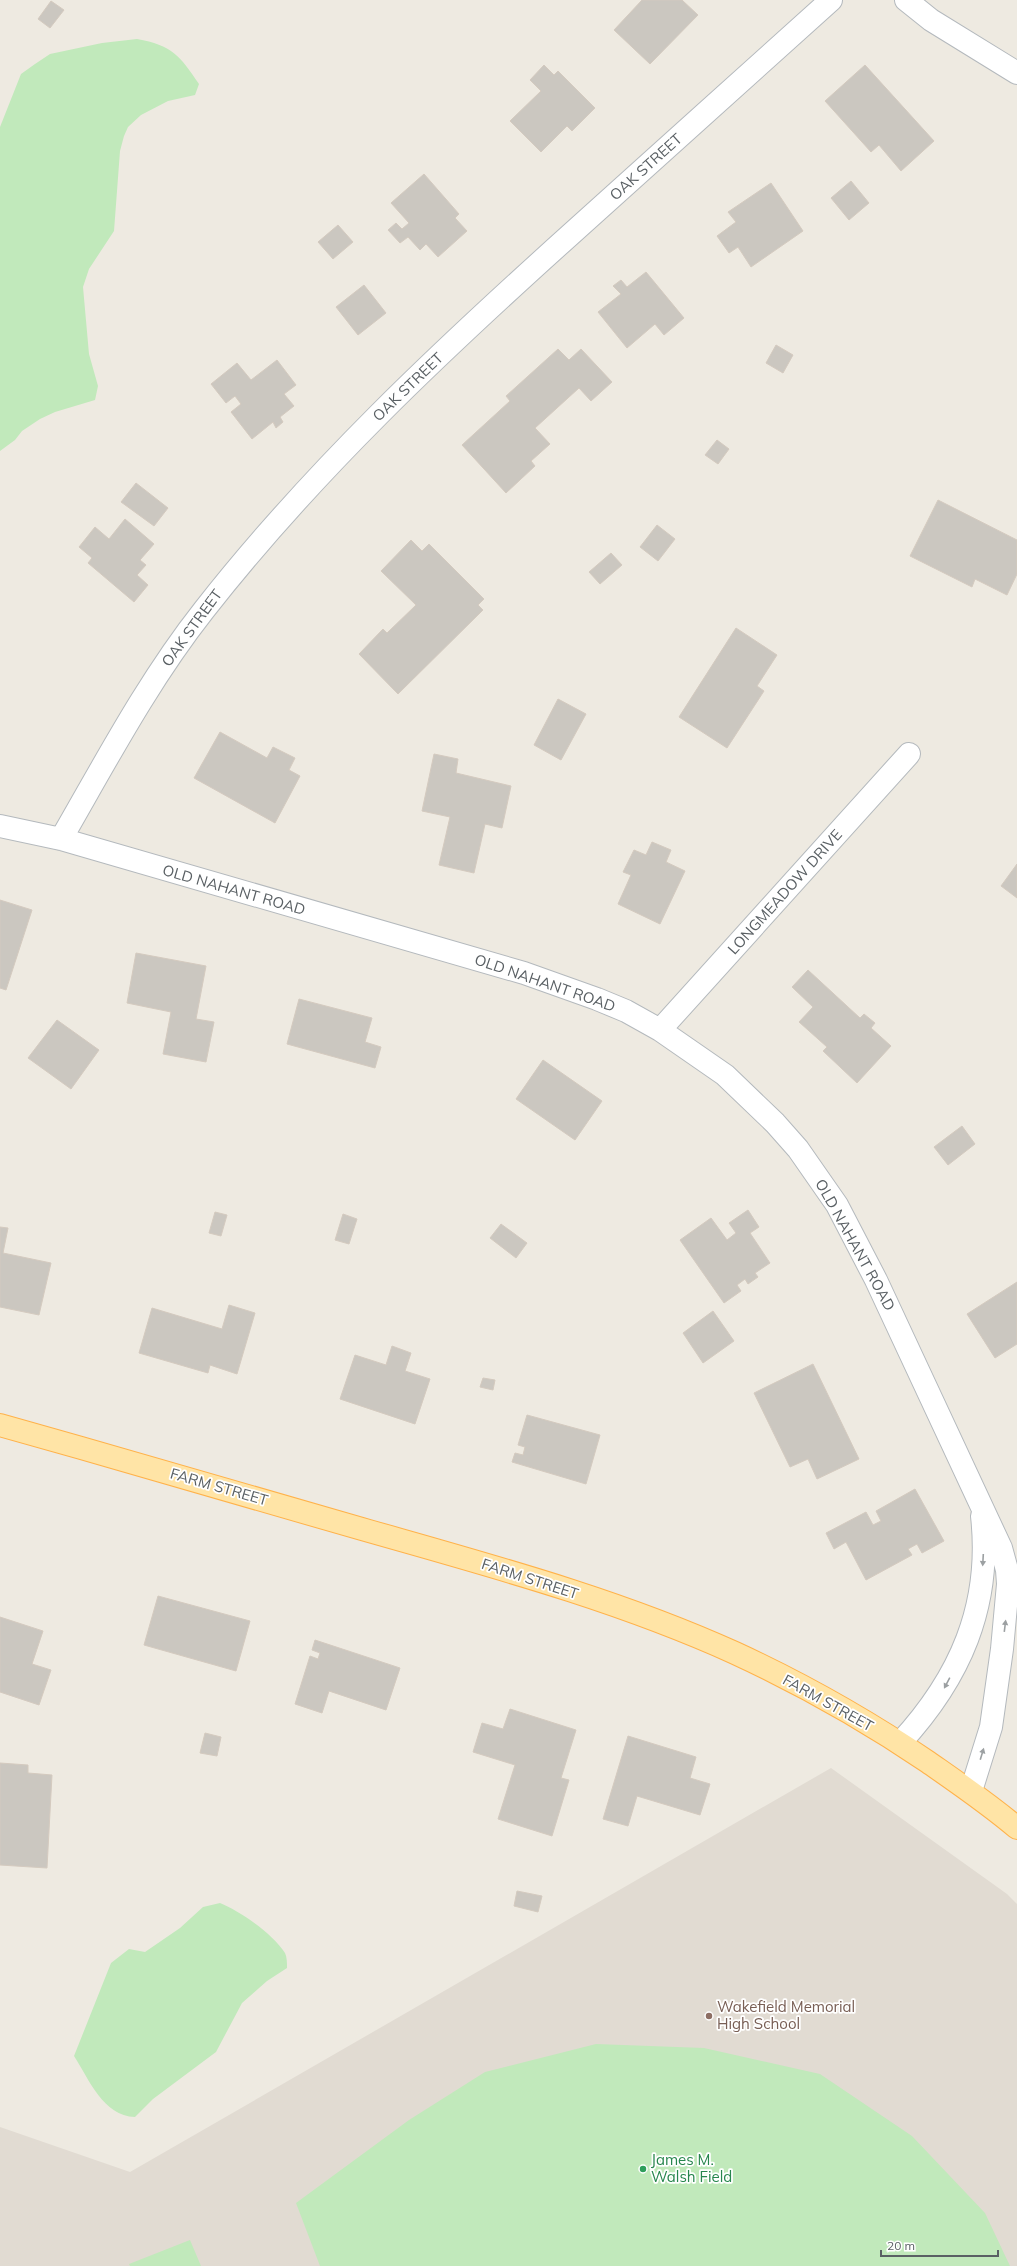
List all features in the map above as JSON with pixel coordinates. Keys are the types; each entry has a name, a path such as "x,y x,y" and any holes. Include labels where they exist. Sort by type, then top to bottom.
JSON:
{"main road":[{"name":"FARM STREET","path":"0,1425 555,1585 666,1625 735,1654 855,1716 900,1743 971,1791 1017,1828"}],"street":[{"name":"OAK STREET","path":"62,839 144,694 194,624 266,533 324,470 389,404 509,290 831,0"},
{"path":"906,0 931,20 1017,73"},
{"name":"LONGMEADOW DRIVE","path":"660,1030 909,754"},
{"name":"OLD NAHANT ROAD","path":"0,826 62,839 524,973 612,1005 660,1030 698,1054 751,1098 789,1138 818,1176 837,1205 876,1280 959,1454 981,1507 1001,1548 1007,1570 1008,1598 1002,1649 991,1727 971,1791"},
{"name":"OLD NAHANT ROAD","path":"900,1743 924,1718 944,1689 960,1658 972,1625 980,1591 984,1562 984,1531 981,1507"}],"shaded area":[{"name":"Wakefield Memorial High School","path":"831,1768 1007,1894 1017,1904 1017,2266 0,2266 0,2127 130,2172"}],"green space":[{"path":"137,39 167,48 174,53 199,84 195,95 168,101 141,115 128,127 124,136 120,151 114,231 89,269 83,287 89,354 98,386 95,400 55,412 40,419 22,431 15,440 0,451 0,127 21,74 50,54 102,43"},
{"path":"220,1903 246,1917 273,1938 285,1953 287,1958 287,1968 267,1981 242,2003 216,2052 153,2099 135,2117 124,2115 114,2110 98,2095 74,2056 111,1963 129,1949 145,1952 180,1928 203,1907"},
{"name":"James M. Walsh Field","path":"596,2044 704,2048 820,2074 912,2136 985,2213 1010,2266 320,2266 296,2203 409,2120 485,2072"},
{"path":"190,2240 201,2266 130,2266 129,2264"}],"building":[{"path":"642,0 682,0 698,15 650,64 614,30"},
{"path":"51,1 64,10 50,28 38,19"},
{"path":"544,65 554,75 558,71 595,108 572,131 567,126 541,152 510,121 541,91 530,80"},
{"path":"865,65 934,141 901,171 879,145 871,152 825,101"},
{"path":"424,174 459,214 455,218 467,231 438,257 426,244 420,250 408,237 400,243 388,230 396,223 402,229 409,223 391,203"},
{"path":"851,181 869,203 849,220 831,198"},
{"path":"771,183 803,231 751,267 738,247 729,253 717,236 736,222 728,212"},
{"path":"338,225 353,242 333,259 318,242"},
{"path":"646,272 684,318 664,335 655,324 627,348 598,312 621,294 613,286 621,280 627,287"},
{"path":"364,285 386,313 358,335 336,307"},
{"path":"776,345 793,355 783,373 766,363"},
{"path":"558,349 569,360 581,349 612,382 591,401 579,388 535,428 550,444 531,461 535,466 506,493 462,445 510,401 506,396"},
{"path":"277,360 296,385 284,394 294,406 280,417 283,422 276,428 273,422 252,439 231,412 241,404 235,396 226,403 211,384 237,363 251,380"},
{"path":"717,440 729,449 718,464 705,455"},
{"path":"136,483 168,508 154,526 121,502"},
{"path":"938,500 1017,540 1017,574 1007,595 975,579 972,587 910,556"},
{"path":"125,519 154,544 140,560 146,565 137,575 148,585 134,602 88,563 92,558 79,547 95,527 109,539"},
{"path":"657,525 675,539 658,561 640,547"},
{"path":"411,540 422,551 429,544 484,599 478,605 483,610 398,694 359,654 383,629 387,633 416,605 381,571"},
{"path":"611,553 622,565 600,584 589,572"},
{"path":"736,628 777,655 757,686 764,691 727,748 679,717"},
{"path":"558,699 586,714 561,760 534,745"},
{"path":"220,732 267,758 273,747 295,758 289,770 300,776 275,823 194,778"},
{"path":"434,754 458,759 456,773 511,786 502,828 485,824 474,873 439,865 450,817 422,811"},
{"path":"652,842 671,850 666,862 685,871 660,924 618,904 631,875 623,872 634,850 646,855"},
{"path":"1017,864 1017,898 1001,886"},
{"path":"0,900 32,910 6,990 0,988"},
{"path":"136,953 206,966 196,1019 214,1022 206,1062 163,1054 171,1012 127,1003"},
{"path":"808,970 860,1018 864,1014 875,1023 871,1028 891,1046 857,1083 823,1051 827,1047 799,1022 813,1007 792,987"},
{"path":"299,999 372,1018 365,1042 381,1047 375,1068 287,1044"},
{"path":"57,1020 99,1050 71,1089 28,1058"},
{"path":"543,1060 602,1101 575,1140 516,1099"},
{"path":"962,1126 975,1144 948,1165 934,1147"},
{"path":"748,1210 759,1227 750,1233 770,1263 755,1273 758,1277 748,1284 745,1279 737,1285 741,1291 724,1303 680,1240 711,1218 727,1240 736,1233 729,1223"},
{"path":"215,1212 227,1215 221,1236 209,1233"},
{"path":"343,1214 357,1219 349,1244 335,1240"},
{"path":"501,1224 527,1243 516,1258 490,1238"},
{"path":"0,1227 8,1228 3,1253 51,1263 39,1315 0,1307"},
{"path":"1017,1282 1017,1344 995,1358 967,1314"},
{"path":"229,1305 255,1313 237,1374 210,1365 208,1373 139,1353 152,1308 222,1329"},
{"path":"713,1311 734,1341 703,1363 683,1333"},
{"path":"392,1346 411,1353 405,1371 430,1379 415,1424 340,1399 355,1355 386,1365"},
{"path":"813,1364 859,1459 817,1479 808,1459 790,1467 754,1393"},
{"path":"483,1378 495,1380 493,1390 480,1387"},
{"path":"527,1415 600,1435 586,1484 512,1462 515,1453 523,1455 525,1447 518,1445"},
{"path":"915,1489 944,1541 922,1553 917,1544 908,1549 912,1555 866,1580 846,1542 834,1549 826,1533 866,1512 873,1525 881,1521 876,1511"},
{"path":"158,1596 250,1621 236,1671 144,1645"},
{"path":"0,1617 43,1631 32,1664 51,1670 39,1705 0,1692"},
{"path":"315,1640 400,1668 386,1710 329,1691 322,1713 295,1704 310,1656 318,1659 320,1653 312,1650"},
{"path":"510,1709 576,1730 561,1778 569,1780 552,1836 498,1819 515,1765 473,1752 482,1723 503,1729"},
{"path":"205,1733 221,1737 217,1756 200,1753"},
{"path":"628,1736 696,1757 690,1778 710,1784 700,1815 637,1796 628,1826 603,1819"},
{"path":"0,1763 28,1765 28,1773 52,1775 47,1868 0,1865"},
{"path":"517,1891 542,1896 538,1912 514,1906"}],"place":[{"name":"Wakefield Memorial High School","path":"709,2016"},
{"name":"James M. Walsh Field","path":"643,2169"}]}
